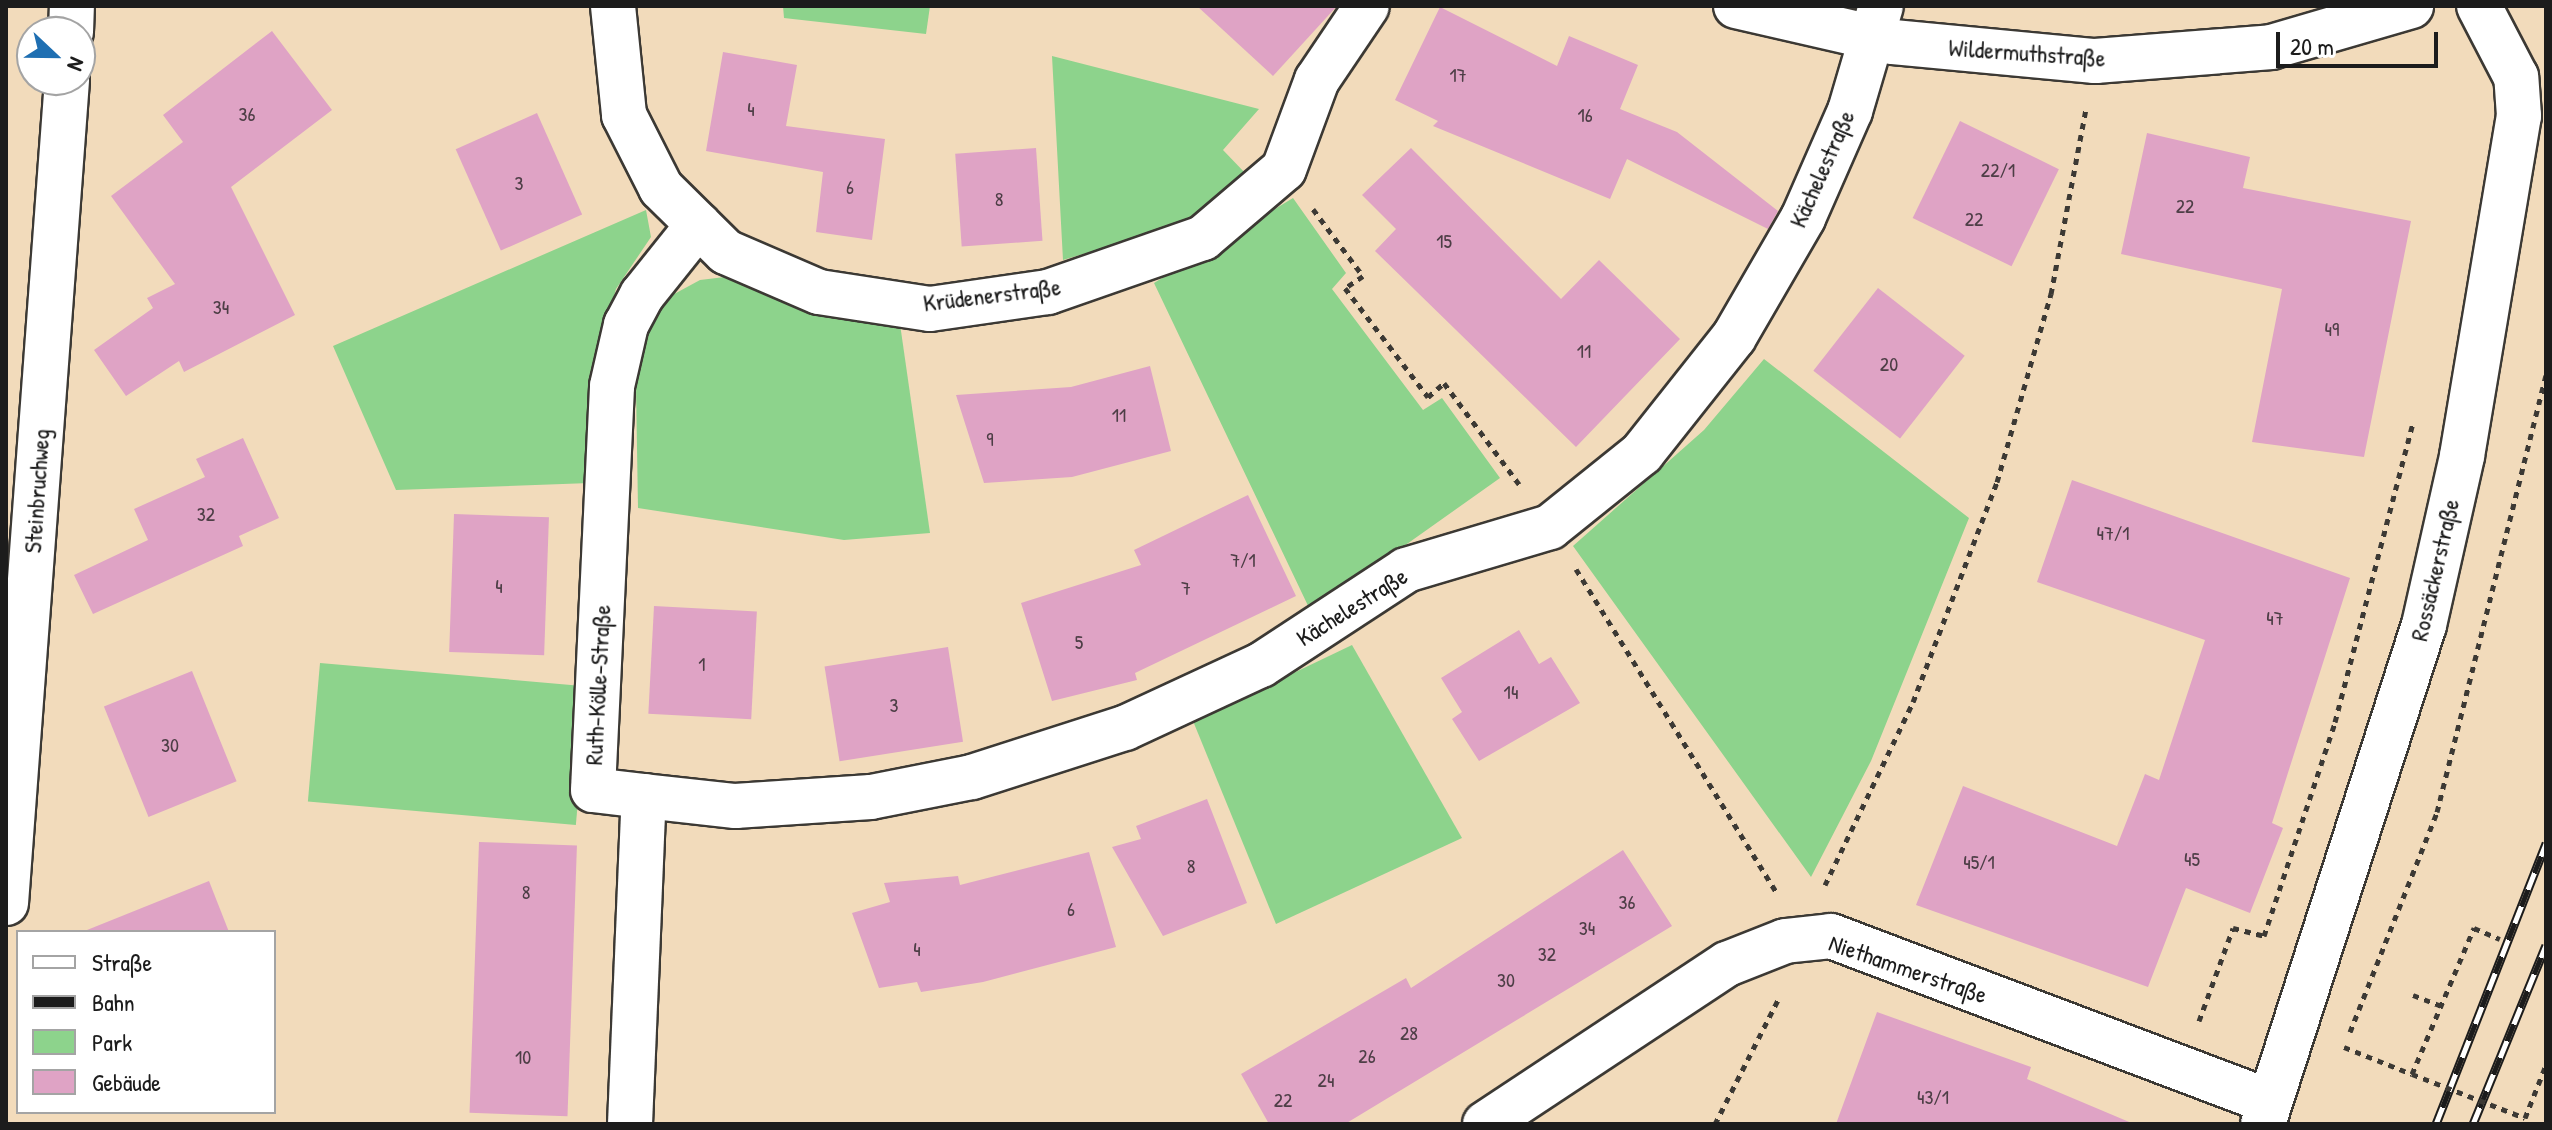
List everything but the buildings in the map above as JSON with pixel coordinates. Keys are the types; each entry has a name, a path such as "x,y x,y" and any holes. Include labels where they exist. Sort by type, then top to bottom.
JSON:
{"street":[{"name":"Krüdenerstraße","path":"613,6 624,115 661,188 726,252 819,292 930,309 1048,292 1120,271 1203,238 1284,169 1317,80 1367,6"},
{"name":"Wildermuthstraße","path":"1736,6 1875,21 2095,61 2271,47 2411,6"},
{"name":"Rossäckerstraße","path":"2266,1113 2424,625 2462,456 2519,116 2516,77 2479,6"},
{"name":"Kächelestraße","path":"644,796 735,806 871,797 972,777 1125,728 1248,671 1406,570 1550,527 1642,453 1734,337 1803,218 1850,111 1875,21"},
{"name":"Steinbruchweg","path":"6,903 66,96"},
{"name":"Ruth-Kölle-Straße","path":"644,796 593,790 615,360 642,295 698,225"},
{"path":"630,1124 644,796"},
{"name":"Niethammerstraße","path":"1485,1124 1727,964 1805,939 1831,936 2182,1069 2266,1113"}],"path":[{"path":"1715,1124 1805,939 1913,702 1997,482 2051,294 2095,61"},
{"path":"2339,1060 2437,812 2546,375"},
{"path":"2182,1069 2233,928 2264,936 2335,722 2416,409"},
{"path":"2412,1074 2474,928 2500,939"},
{"path":"2413,995 2441,1006"},
{"path":"2344,1047 2525,1118 2546,1065"}],"green space":[{"path":"783,6 930,6 926,34 784,18"},
{"path":"1052,56 1259,109 1223,150 1247,175 1188,223 1063,260"},
{"path":"1293,198 1346,273 1332,289 1423,410 1442,398 1500,478 1311,612 1154,283"},
{"path":"646,210 651,237 616,289 602,342 590,483 396,490 333,346"},
{"path":"733,276 900,324 930,533 844,540 638,508 636,388 648,328 665,299 700,280"},
{"path":"1764,359 1969,518 1871,761 1811,877 1573,546 1704,430"},
{"path":"1352,645 1462,838 1276,924 1193,721"},
{"path":"320,663 588,686 576,825 308,801"}],"railway":[{"path":"2436,1124 2546,843"},
{"path":"2473,1124 2546,945"}]}
